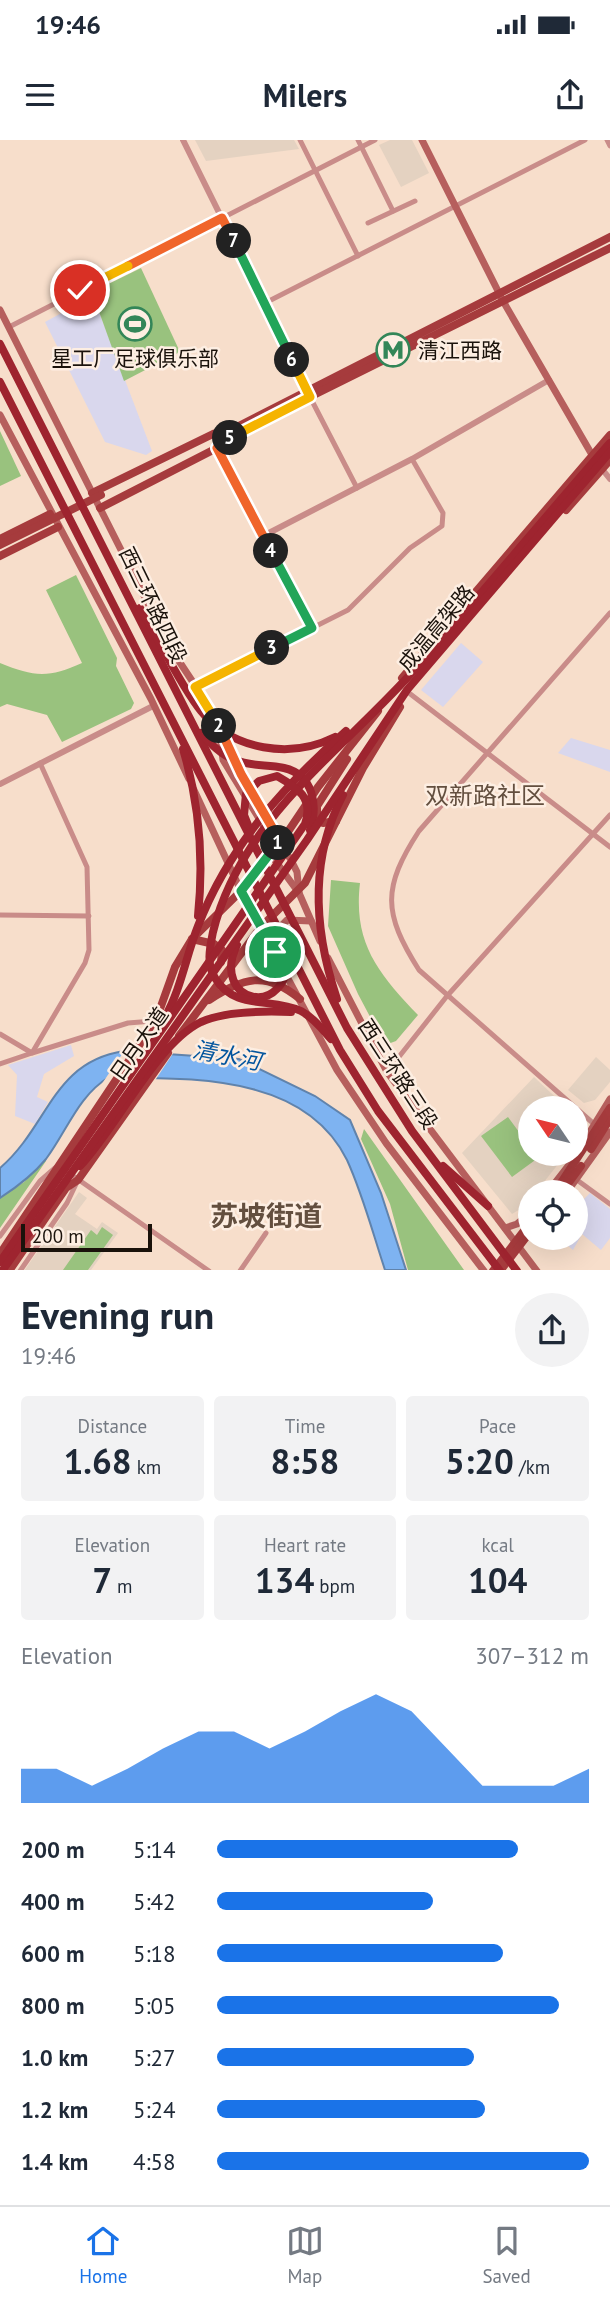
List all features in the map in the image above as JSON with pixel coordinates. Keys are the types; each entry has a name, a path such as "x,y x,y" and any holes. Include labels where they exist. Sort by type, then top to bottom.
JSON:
{"highway":[{"name":"西三环路四段","path":"0,344 117,570 174,690 272,882"},
{"name":"西三环路四段","path":"0,382 263,896"},
{"path":"340,1050 313,1019 299,1010 237,998 215,978 208,954 217,918 230,887 260,834 313,771 404,681 610,443"},
{"name":"成温高架路","path":"307,840 415,680 610,452"},
{"path":"117,570 209,720 248,743 279,749 306,748 346,731"},
{"path":"142,1056 169,1010 197,926 243,840 293,780 373,710"},
{"path":"193,726 216,750 233,760 255,766 283,768 299,774 311,790 315,814 307,840"},
{"path":"176,727 192,778 201,831 202,883 197,926"},
{"path":"347,1028 320,937 317,890 321,861 335,811 362,760"},
{"path":"142,1056 305,824 310,811 305,795 277,776 259,780 246,793 244,815 258,854"},
{"name":"日月大道","path":"2,1270 307,840"},
{"name":"西三环路三段","path":"272,882 347,1028 412,1131 517,1270"},
{"name":"西三环路三段","path":"263,896 340,1050 398,1139 500,1270"},
{"path":"243,932 234,951 230,974 235,986 243,993 266,996 278,990 286,981 289,947"},
{"path":"61,1185 97,1147 173,1042 190,1028 214,1017 280,1012 313,1019"},
{"name":"日月大道","path":"0,1262 142,1056"},
{"path":"429,1153 488,1206"}],"main road":[{"path":"422,140 501,297 592,457 602,469"},
{"path":"100,508 233,432 501,297 610,237"},
{"path":"501,297 610,248"},
{"path":"0,310 191,687 219,724 223,760 271,838 279,845 297,872 299,893"},
{"path":"0,415 153,706 241,891 350,1092 481,1269"},
{"path":"92,494 213,434 233,432"},
{"path":"0,1254 138,1046 153,1021 175,967 192,939 241,891 271,855 318,786 359,738 415,662 610,435"},
{"path":"0,545 216,443"},
{"path":"0,551 216,443"},
{"path":"9,1270 66,1188 78,1180 203,1003 261,928 299,893 363,768 409,693 610,460"},
{"path":"0,539 50,514"},
{"path":"0,556 58,527"},
{"path":"337,820 323,823 317,806 359,738"},
{"path":"271,855 299,893 387,1072 537,1270"},
{"path":"268,940 279,925 287,920 312,921"},
{"path":"192,939 214,944 222,950 220,966 203,1003"},
{"path":"203,1003 241,981 259,979 284,985 300,999"},
{"path":"557,1180 610,1099"},
{"path":"563,1180 610,1108"},
{"path":"572,1180 610,1119"},
{"path":"577,1180 610,1132"},
{"path":"505,1228 518,1224"},
{"path":"493,1270 518,1235"},
{"path":"500,1270 518,1248"},
{"path":"525,1254 526,1250"}],"street":[{"path":"183,140 358,488"},
{"path":"300,140 358,256"},
{"path":"358,140 393,211"},
{"path":"9,327 375,140"},
{"path":"265,303 585,140"},
{"path":"607,140 610,146"},
{"path":"368,223 415,201"},
{"path":"263,536 412,459 549,380"},
{"path":"216,443 312,628"},
{"path":"191,687 353,606 410,548 442,526 443,513 412,459"},
{"path":"602,469 610,477"},
{"path":"594,1124 419,970 399,938 391,912 398,862 419,831 610,613"},
{"path":"409,693 610,847"},
{"path":"0,784 153,706"},
{"path":"32,1053 85,963 89,950 87,867 40,763"},
{"path":"387,1072 447,996 610,815"},
{"path":"0,915 89,916"},
{"path":"0,1064 128,1023 153,1021"},
{"path":"0,1034 32,1053"},
{"path":"0,1236 40,1181 58,1166 209,1270"},
{"path":"20,1270 67,1203 78,1180"},
{"path":"588,1188 610,1204"},
{"path":"240,1270 266,1233"}],"shaded area":[{"path":"195,140 294,140 299,149 206,161"},
{"path":"390,140 412,140 429,173 401,187 379,145"},
{"path":"93,296 152,451 146,455 105,442 45,322"},
{"path":"461,643 483,662 443,707 421,690"},
{"path":"571,738 610,750 610,772 558,753"},
{"path":"71,1045 74,1056 44,1074 37,1097 48,1102 35,1124 15,1116 17,1075 8,1065"},
{"path":"596,1057 610,1070 610,1082 595,1100 588,1102 588,1096 575,1096 568,1090"},
{"path":"534,1077 554,1096 518,1096 518,1166 557,1166 546,1180 518,1180 518,1210 512,1214 462,1153"},
{"path":"79,1192 87,1198 75,1214 97,1229 102,1222 118,1233 91,1270 25,1270"},
{"path":"590,1193 610,1209 610,1238 601,1250 588,1239"}],"green space":[{"name":"星工厂足球俱乐部","path":"141,268 180,352 124,381 92,292"},
{"path":"0,431 21,476 0,486"},
{"path":"76,575 117,658 116,666 134,703 131,709 62,742 47,715 7,704 0,707 0,663 41,674 82,663 46,590"},
{"path":"331,880 360,883 360,923 371,956 391,985 418,1015 396,1041 385,1045 358,994 328,926"},
{"path":"508,1117 518,1131 518,1166 527,1166 512,1177 481,1136"},
{"path":"364,1129 464,1270 408,1270 390,1204 361,1139"},
{"path":"45,1159 0,1228 0,1198 24,1182"},
{"path":"102,1227 113,1235 88,1270 63,1270 91,1230 97,1235"}],"water":[{"path":"124,1051 239,1059 315,1096 350,1120 381,1193 406,1270 385,1270 353,1173 328,1132 303,1111 274,1096 209,1081 109,1077 81,1104 41,1165 0,1198 0,1168 30,1134 66,1082 81,1068 100,1057"}],"pier":[{"path":"127,1047 176,1049 154,1082 110,1080 101,1085"}],"place":[{"name":"星工厂足球俱乐部","path":"135,324"},
{"name":"清江西路","path":"393,350"}],"district":[{"name":"双新路社区","path":"485,795"},
{"name":"苏坡街道","path":"266,1215"}],"route":[{"path":"80,290 222,218 310,397 233,435 217,448 312,628 195,687 218,720 226,746 276,834 279,845 241,891 275,952"}],"water label":[{"name":"清水河","path":"227,1055"}]}
